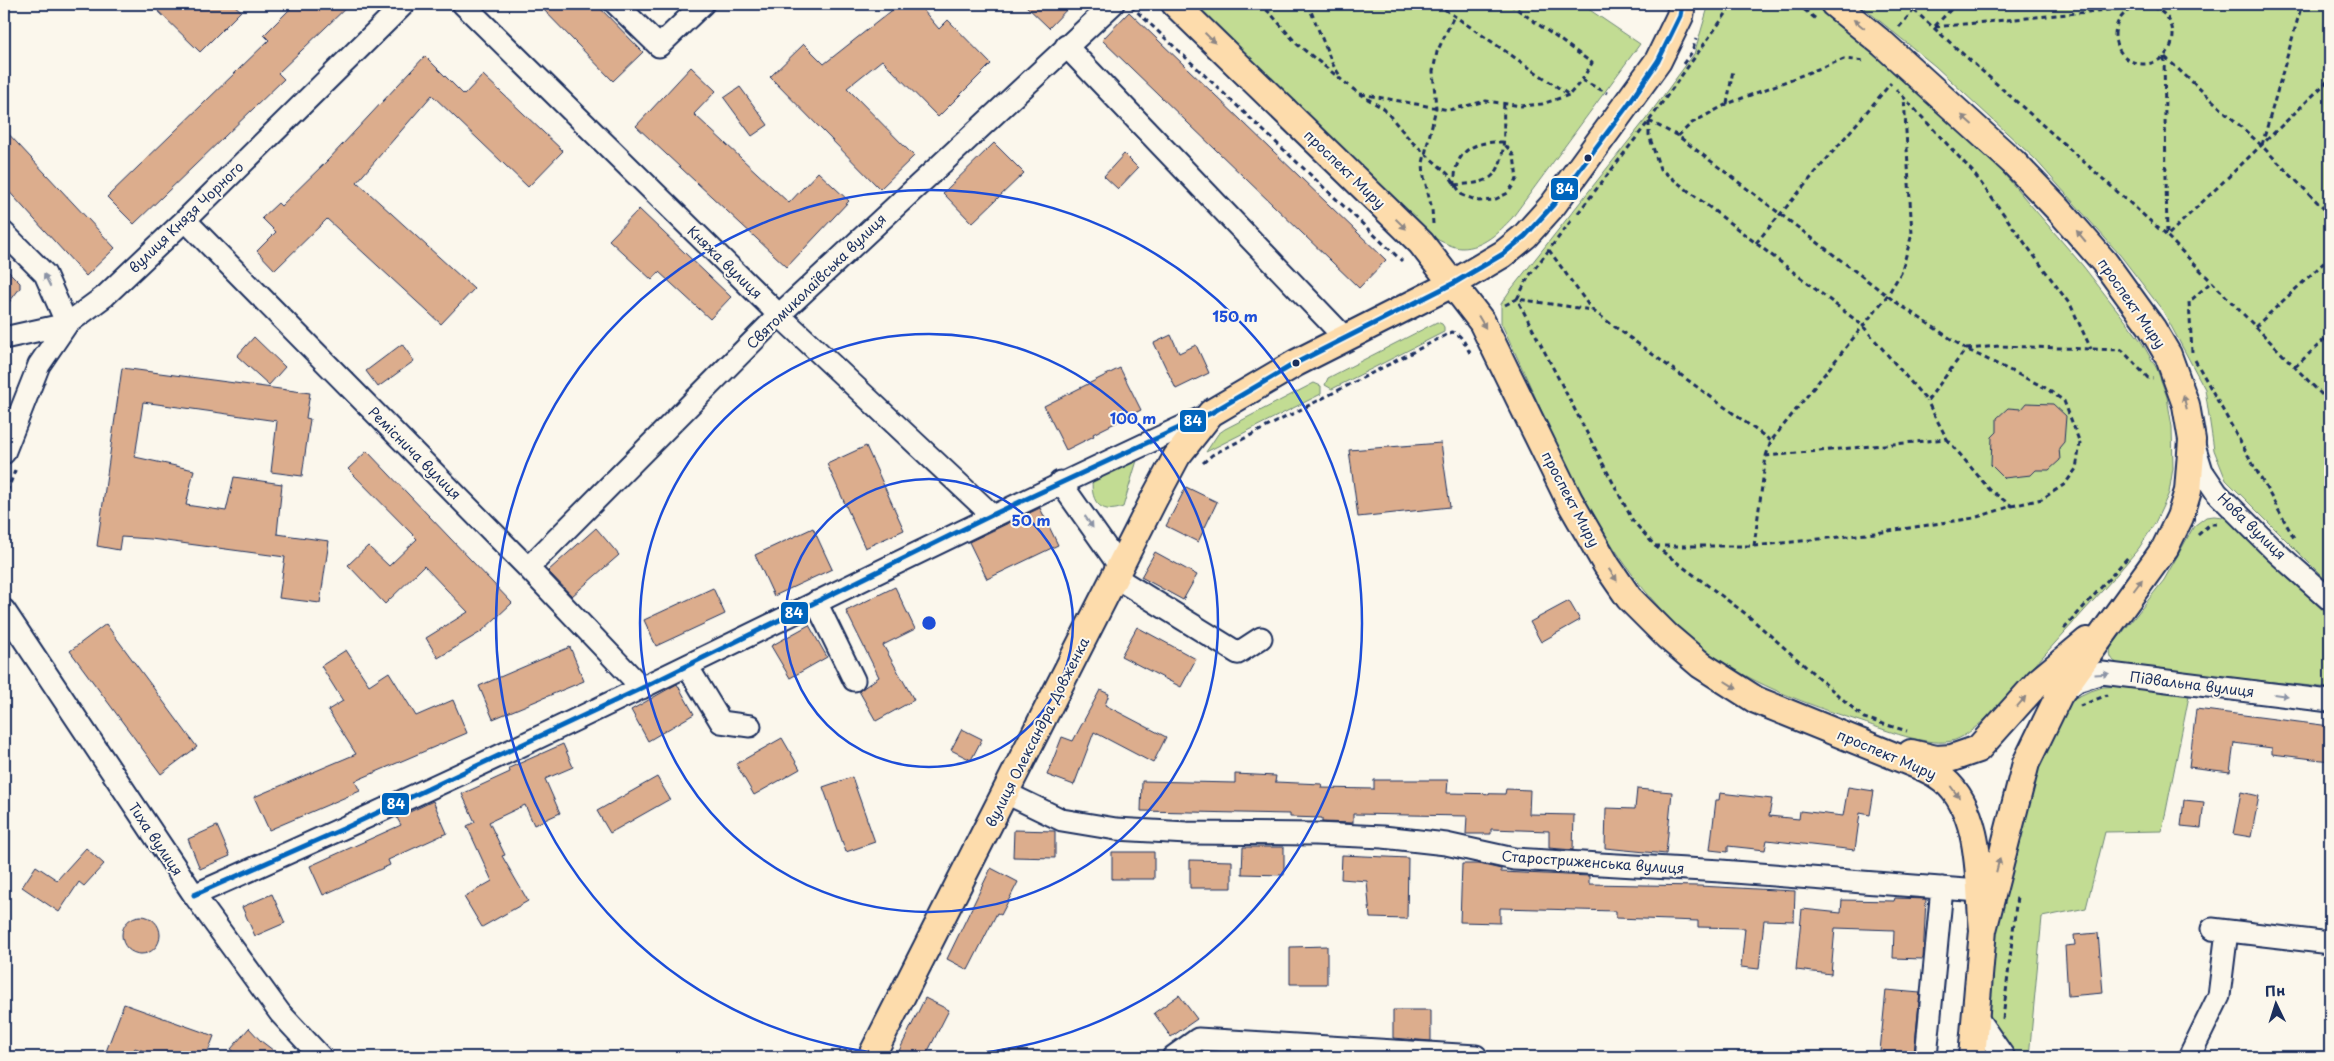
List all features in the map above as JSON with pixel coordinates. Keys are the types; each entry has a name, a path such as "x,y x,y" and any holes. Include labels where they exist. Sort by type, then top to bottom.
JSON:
{"main road":[{"name":"проспект Миру","path":"1175,4 1421,243 1454,283 1482,322 1569,500 1607,566 1629,598 1667,636 1724,681 1771,707 1857,739 1924,768 1944,779 1966,808 1972,826 1983,930"},
{"path":"1211,413 1296,363 1454,283 1503,254 1525,236 1553,205 1658,61 1680,16 1682,4"},
{"name":"проспект Миру","path":"1834,4 1883,44 2013,162 2059,210 2104,263 2152,328 2168,355 2186,405 2192,440 2188,491 2180,517 2166,548 2059,695 2026,763 1983,930 1972,1057"},
{"name":"вулиця Олександра Довженка","path":"871,1057 1178,456 1211,413"},
{"path":"1978,749 2039,681 2109,624"},
{"path":"1857,739 1936,759 1952,758 1978,749 2024,724 2059,695"}],"street":[{"name":"вулиця Князя Чорного","path":"10,460 39,365 67,324 105,296 185,220 404,4"},
{"name":"Княжа вулиця","path":"463,4 779,314 992,515"},
{"path":"616,4 659,46 691,8"},
{"name":"Святомиколаївська вулиця","path":"528,568 779,314 1113,4"},
{"path":"1066,46 1346,339"},
{"name":"Реміснича вулиця","path":"185,220 528,568 642,688"},
{"path":"4,234 45,274 67,324 4,338"},
{"path":"194,895 343,828 642,688 1060,482 1211,413"},
{"name":"Нова вулиця","path":"2192,440 2202,471 2217,493 2275,551 2330,600"},
{"path":"1060,482 1118,572 1238,653 1261,638"},
{"path":"816,602 854,680"},
{"name":"Тиха вулиця","path":"4,610 194,895 280,1013 321,1057"},
{"path":"687,666 722,722 750,726"},
{"name":"Підвальна вулиця","path":"2059,695 2077,681 2102,673 2330,701"},
{"name":"Старостриженська вулиця","path":"1006,793 1062,820 1116,829 1187,833 1383,837 1446,844 1514,859 1721,871 1979,891"},
{"path":"1926,1057 1942,888"},
{"path":"2189,1057 2219,996 2219,930 2330,943"},
{"path":"1976,1015 2001,1054"},
{"path":"1173,1057 1198,1039 1476,1056"}],"path":[{"path":"1129,4 1402,261"},
{"path":"1259,4 1270,12 1298,45 1342,78 1358,93 1384,109 1425,154 1441,167 1462,195 1479,201 1494,200 1508,193 1517,179 1514,156 1503,142 1491,141 1471,146 1459,158 1455,185"},
{"path":"1308,4 1332,63 1342,78"},
{"path":"1437,4 1569,95"},
{"path":"1358,93 1436,108 1467,107 1486,102 1521,106 1542,104 1569,95 1582,80 1592,63 1510,4"},
{"path":"1517,299 1529,276 1649,121 1733,4"},
{"path":"1907,4 2167,236 2330,403"},
{"path":"1934,27 1956,4"},
{"path":"2108,4 2112,9"},
{"path":"1934,27 2176,4"},
{"path":"2261,145 2302,4"},
{"path":"2138,7 2129,10 2117,25 2116,44 2121,53 2137,64 2156,62 2164,57 2170,49 2173,30 2164,14 2147,6"},
{"path":"1901,35 1899,27 1914,10"},
{"path":"1433,230 1432,209 1424,177 1425,154 1436,108 1433,71 1437,52 1454,16"},
{"path":"1574,209 1646,118 1692,52 1696,36"},
{"path":"2164,57 2167,236"},
{"path":"2164,57 2261,145 2330,215"},
{"path":"1678,136 1692,123 1727,104 1844,59 1866,61"},
{"path":"1727,104 1733,70"},
{"path":"2167,236 2330,79"},
{"path":"1582,80 1608,94 1602,102"},
{"path":"1756,243 1891,83 1978,179 2071,306 2091,349"},
{"path":"1754,546 1766,456 1771,441 1887,296 1901,273 1912,234 1904,97"},
{"path":"1455,185 1487,180 1498,169 1502,156 1504,104"},
{"path":"1649,121 1678,136 1887,296 1966,349 2044,387 2064,402 2080,442 2076,469 2066,484 2042,499 1974,518 1876,532 1754,546 1654,546"},
{"path":"1649,121 1649,136 1660,168 1862,325 1927,401 1947,439 1990,490 2012,506"},
{"path":"1545,246 1568,216"},
{"path":"1549,249 1592,310 1771,441"},
{"path":"2255,327 2330,257"},
{"path":"2193,355 2189,302 2210,282"},
{"path":"1517,299 1633,522 1654,546 1746,614 1864,718 1912,733"},
{"path":"1505,305 1517,299 1592,310"},
{"path":"1199,466 1212,455 1442,336 1452,332 1458,333 1461,336"},
{"path":"2294,367 2330,334"},
{"path":"1927,401 1966,349 1999,346 2122,350 2148,378 2157,378 2154,369"},
{"path":"4,372 8,378 4,392"},
{"path":"1766,456 1947,439"},
{"path":"4,500 10,460"},
{"path":"2195,539 2210,524 2221,524 2228,527"},
{"path":"2057,636 2134,550"},
{"path":"2001,1054 2017,895"}],"green space":[{"path":"1190,4 1581,4 1640,44 1512,218 1496,234 1484,242 1470,247 1458,248 1432,237"},
{"path":"1709,4 1813,4 1913,88 1992,160 2083,266 2141,341 2157,369 2167,397 2172,427 2173,468 2169,493 2155,523 2139,548 2112,580 1989,716 1969,733 1955,740 1932,742 1919,740 1783,693 1748,677 1715,657 1677,626 1644,589 1614,548 1588,505 1564,459 1501,323 1501,304 1509,292 1646,119 1694,54"},
{"path":"1859,4 2330,4 2330,584 2226,480 2214,450 2205,389 2163,311 2120,255 2035,159 1935,66"},
{"path":"1437,322 1442,324 1444,332 1332,389 1325,385 1328,378"},
{"path":"1314,383 1321,386 1321,394 1206,452 1218,434 1225,429"},
{"path":"1138,457 1123,507 1108,509 1098,504 1094,498 1093,476"},
{"path":"2206,517 2223,517 2233,523 2330,617 2330,688 2124,666 2113,660 2110,654 2111,647 2164,580 2194,526"},
{"path":"2124,686 2189,696 2162,831 2105,832 2086,908 2042,917 2029,1057 1987,1057 1999,897 2020,794 2061,710 2075,698 2088,692 2103,687"}],"building":[{"path":"151,4 233,4 241,11 200,52"},
{"path":"295,4 350,4 278,73 284,79 134,224 107,197 269,40 264,35"},
{"path":"538,4 596,4 643,52 613,81"},
{"path":"900,4 918,4 939,29 948,20 991,64 938,117 882,60 847,88 914,156 880,189 770,77 804,44 824,64"},
{"path":"1024,4 1072,4 1049,28"},
{"path":"1129,12 1386,260 1359,288 1102,40"},
{"path":"425,56 464,95 483,75 563,151 528,187 432,95 357,182 474,289 441,324 327,219 275,270 257,251 276,232 262,218 278,203 281,206 328,160"},
{"path":"691,67 716,91 694,114 789,203 818,172 849,201 787,267 636,126"},
{"path":"740,87 768,125 752,136 724,98"},
{"path":"4,129 115,248 86,276 4,186"},
{"path":"994,143 1024,173 972,223 943,193"},
{"path":"1124,154 1138,168 1118,189 1104,176"},
{"path":"639,209 731,297 710,319 659,272 652,280 609,240"},
{"path":"4,267 20,283 20,288 4,309"},
{"path":"1171,335 1179,353 1196,345 1209,373 1176,389 1154,343"},
{"path":"254,337 285,367 269,385 237,356"},
{"path":"402,344 414,361 378,387 366,371"},
{"path":"122,368 310,393 306,418 310,419 302,476 271,472 277,421 143,402 135,457 194,470 186,505 226,511 234,477 282,484 277,534 329,541 320,603 279,598 285,557 151,539 121,537 119,550 97,546"},
{"path":"1120,368 1141,410 1066,450 1044,406"},
{"path":"2026,403 2053,404 2066,416 2064,442 2059,448 2060,460 2049,470 2036,470 2031,475 2004,478 1991,465 1992,437 1997,432 1997,418 2008,408 2021,409"},
{"path":"1441,443 1450,507 1358,517 1349,450"},
{"path":"866,446 904,530 865,548 827,464"},
{"path":"367,451 512,603 481,632 438,658 426,638 468,612 424,566 385,604 348,565 368,546 389,566 417,539 348,469"},
{"path":"1186,487 1217,502 1198,542 1166,526"},
{"path":"1040,508 1058,545 987,579 969,542"},
{"path":"596,528 619,555 572,596 548,571"},
{"path":"813,528 832,569 774,596 755,555"},
{"path":"1155,552 1197,575 1183,600 1141,577"},
{"path":"895,587 915,629 883,645 914,700 876,721 859,691 879,677 846,611"},
{"path":"713,588 725,614 656,646 644,620"},
{"path":"1569,601 1580,620 1541,642 1530,622"},
{"path":"106,624 197,747 161,774 70,651"},
{"path":"809,625 827,657 790,678 771,646"},
{"path":"1137,627 1196,659 1181,687 1121,656"},
{"path":"570,647 584,681 493,719 479,686"},
{"path":"346,650 369,685 389,672 416,716 453,700 467,733 355,781 360,791 269,830 254,797 356,754 328,710 343,701 321,666"},
{"path":"677,684 694,714 648,741 631,710"},
{"path":"1100,690 1109,694 1105,705 1166,737 1153,763 1094,732 1074,785 1047,775 1062,737 1073,741"},
{"path":"2196,709 2330,726 2330,761 2272,754 2272,748 2234,743 2230,772 2189,767"},
{"path":"962,729 982,739 971,760 951,750"},
{"path":"782,738 800,769 754,795 736,764"},
{"path":"563,744 573,767 545,779 560,813 534,825 525,805 489,822 505,855 502,856 528,901 482,927 464,897 492,881 467,826 475,822 462,794 510,772 509,768"},
{"path":"1235,774 1276,776 1275,782 1322,784 1321,788 1374,789 1374,780 1448,780 1447,793 1505,794 1506,789 1530,790 1529,814 1574,815 1573,850 1549,848 1549,831 1491,829 1491,834 1466,834 1467,816 1353,814 1353,823 1322,822 1322,818 1290,817 1290,814 1141,811 1142,781 1235,783"},
{"path":"657,777 670,799 610,833 597,811"},
{"path":"852,777 875,842 846,852 823,787"},
{"path":"1848,787 1874,791 1870,815 1860,813 1855,850 1767,840 1765,850 1728,846 1728,852 1710,850 1716,800 1719,800 1720,793 1772,799 1769,816 1799,819 1800,811 1843,816"},
{"path":"1637,789 1672,792 1666,854 1605,848 1606,808 1635,809"},
{"path":"2241,792 2259,796 2251,837 2233,834"},
{"path":"2184,800 2204,802 2201,828 2181,826"},
{"path":"433,801 447,833 388,860 390,865 323,895 310,866 401,825 397,818"},
{"path":"217,826 230,856 200,869 188,839"},
{"path":"1014,830 1055,831 1055,858 1013,857"},
{"path":"1243,847 1284,847 1284,875 1242,874"},
{"path":"86,848 104,864 84,886 79,882 59,912 22,887 36,866 57,880"},
{"path":"1112,852 1154,852 1154,879 1112,879"},
{"path":"1342,855 1408,858 1407,919 1370,918 1367,881 1341,879"},
{"path":"1190,860 1232,861 1232,888 1190,888"},
{"path":"1462,864 1479,864 1501,869 1501,872 1589,876 1589,884 1699,886 1795,891 1794,921 1764,920 1759,969 1741,967 1745,928 1698,927 1698,921 1616,918 1616,911 1500,908 1500,923 1460,922"},
{"path":"991,868 1018,882 1001,915 997,913 968,970 947,959"},
{"path":"272,894 285,923 255,936 242,907"},
{"path":"1895,898 1926,899 1923,959 1893,958 1894,930 1835,928 1831,974 1796,970 1802,909 1841,913 1842,900 1894,901"},
{"path":"141,916 154,922 160,935 154,948 141,954 128,948 122,935 128,922"},
{"path":"2098,933 2103,993 2068,996 2065,946 2075,945 2074,935"},
{"path":"1327,946 1327,984 1290,984 1290,947"},
{"path":"1886,990 1920,993 1914,1054 1880,1051"},
{"path":"1179,995 1197,1019 1171,1037 1154,1013"},
{"path":"925,998 949,1010 925,1057 912,1057 899,1051"},
{"path":"124,1004 214,1036 206,1057 162,1057 135,1048 131,1057 104,1057"},
{"path":"1393,1010 1431,1010 1431,1041 1393,1038"},
{"path":"249,1028 261,1041 282,1057 242,1057 231,1049"}],"transit line":[{"name":"84","path":"194,895 343,829 642,688 992,515 1211,413 1296,363 1454,283 1503,254 1525,236 1553,205 1628,105 1658,61 1680,16 1682,4"}]}
